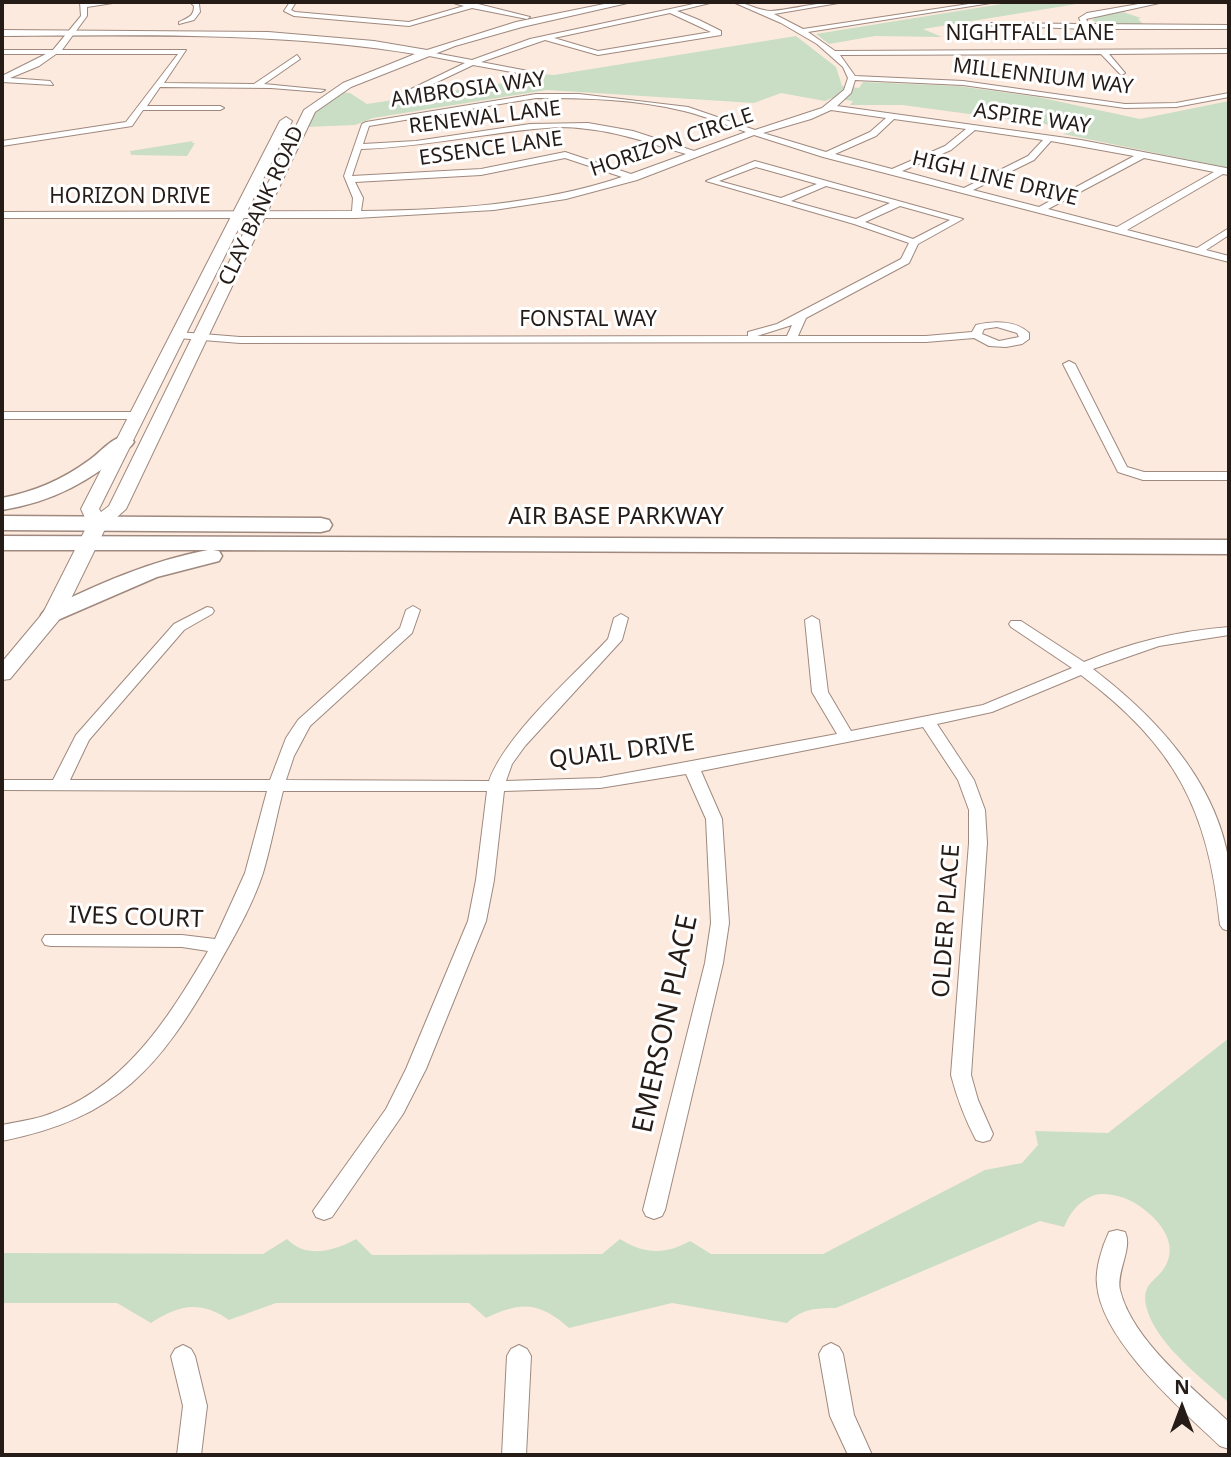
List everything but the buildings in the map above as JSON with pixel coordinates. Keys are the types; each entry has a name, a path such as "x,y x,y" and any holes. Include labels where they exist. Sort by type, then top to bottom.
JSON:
{"main road":[{"path":"2,504 28,499 72,482 103,461 124,442"},
{"name":"AIR BASE PARKWAY","path":"2,523 93,534 296,543 1229,547"},
{"name":"AIR BASE PARKWAY","path":"2,543 93,534 1229,530"},
{"path":"53,615 152,569 182,561 296,543"}],"street":[{"path":"2,79 36,64 69,38 69,33 82,19 84,3 116,2"},
{"path":"181,23 192,19 197,12 197,5 193,2"},
{"path":"293,2 288,11 294,14 404,24 450,14 474,5"},
{"path":"453,2 527,17"},
{"name":"CLAY BANK ROAD","path":"93,534 90,509 285,123 294,111 318,92 344,77 459,34 602,2"},
{"name":"CLAY BANK ROAD","path":"2,674 53,615 93,534 117,509 310,110 347,85 427,53 508,27 626,2"},
{"path":"411,90 473,62 545,38 711,2"},
{"path":"736,2 769,13 802,31 846,65 851,83"},
{"path":"769,13 841,2"},
{"path":"802,31 994,2"},
{"path":"1087,27 1082,19 1089,14 1161,2"},
{"path":"545,38 598,53 718,34 697,21 670,11"},
{"path":"985,24 1229,27"},
{"path":"2,33 272,33 335,38 525,73"},
{"path":"1103,51 1121,73"},
{"name":"NIGHTFALL LANE","path":"830,52 1229,51"},
{"path":"2,52 183,52 144,108 129,124 2,144"},
{"path":"256,86 297,57"},
{"path":"2,79 50,83"},
{"name":"MILLENNIUM WAY","path":"851,83 963,83 1125,106 1176,105 1229,95"},
{"name":"HORIZON CIRCLE","path":"258,215 436,212 506,206 573,194 634,178 753,133 802,119 841,99 851,83"},
{"path":"160,85 256,86 318,92"},
{"name":"AMBROSIA WAY","path":"348,180 364,125 542,96 587,96 670,105 753,133"},
{"name":"ASPIRE WAY","path":"829,107 1049,139 1226,171"},
{"path":"144,108 220,108"},
{"path":"826,155 866,137 891,117"},
{"path":"47,122 57,135"},
{"name":"RENEWAL LANE","path":"358,147 415,145 523,127 573,125 635,133 696,154"},
{"path":"893,172 948,148 973,128"},
{"name":"HIGH LINE DRIVE","path":"753,133 826,155 1229,259"},
{"path":"964,191 1031,158 1049,139"},
{"name":"ESSENCE LANE","path":"348,180 464,174 565,155 578,157 634,178"},
{"path":"1040,210 1143,155"},
{"path":"732,340 781,326 905,261 914,242 958,219 755,164 710,181 857,222 914,242"},
{"path":"1119,230 1226,171"},
{"path":"348,180 358,198 356,215"},
{"path":"782,201 826,183"},
{"path":"857,222 899,203"},
{"name":"HORIZON DRIVE","path":"2,215 258,215"},
{"path":"1198,251 1229,231"},
{"path":"791,339 802,316"},
{"name":"FONSTAL WAY","path":"177,335 240,340 926,340 976,335"},
{"path":"1069,364 1122,468 1143,476 1229,476"},
{"path":"2,416 137,416"},
{"path":"2,1133 53,1121 102,1096 138,1070 164,1039 242,904 254,874 284,758 292,738 304,723 407,630 413,610"},
{"path":"59,785 82,738 179,627 207,611"},
{"path":"324,1211 393,1114 416,1069 477,921 485,880 496,785 504,763 519,743 615,640 621,618"},
{"path":"812,620 820,692 847,737"},
{"path":"1016,624 1086,668 1145,718 1179,760 1214,838 1224,879 1229,925"},
{"name":"QUAIL DRIVE","path":"2,785 600,783 691,768 986,709 1022,697 1118,654 1162,641 1229,631"},
{"name":"OLDER PLACE","path":"927,722 966,780 977,810 978,843 961,1074 968,1100 983,1134"},
{"name":"EMERSON PLACE","path":"654,1210 714,963 720,923 714,819 691,768"},
{"name":"IVES COURT","path":"51,940 182,941 220,946"},
{"path":"1117,1238 1107,1286 1117,1314 1168,1380 1229,1438"},
{"path":"831,1354 842,1416 860,1455"},
{"path":"183,1356 195,1406 189,1455"},
{"path":"514,1455 519,1356"}],"green space":[{"path":"1014,2 1089,2 923,29 942,37 875,36 829,44 816,34"},
{"path":"1123,12 1141,18 1138,19 1143,24 1099,24 1092,20 1098,16"},
{"path":"796,36 836,67 842,86 859,88 863,82 958,86 1038,97 1140,119 1229,101 1229,168 1063,134 1081,129 902,105 850,105 853,101 832,98 825,101 781,93 754,103 547,90 373,118 355,125 307,127 319,107 341,92 350,93 367,104 517,81 542,74 554,75"},
{"path":"193,141 192,143 195,143 187,156 131,155 130,151"},
{"path":"1229,1038 1229,1403 1177,1355 1159,1334 1149,1315 1146,1291 1163,1270 1170,1250 1164,1231 1150,1215 1133,1202 1107,1194 1092,1196 1078,1205 1064,1227 1040,1221 836,1308 809,1310 787,1323 672,1303 569,1328 539,1309 520,1307 486,1318 469,1303 276,1303 229,1320 209,1310 190,1307 171,1312 151,1323 117,1303 2,1303 2,1253 263,1254 287,1239 303,1249 321,1251 356,1239 372,1255 602,1254 620,1239 637,1248 655,1251 672,1249 690,1241 711,1254 823,1254 985,1170 1022,1163 1038,1145 1035,1131 1108,1133"}]}
